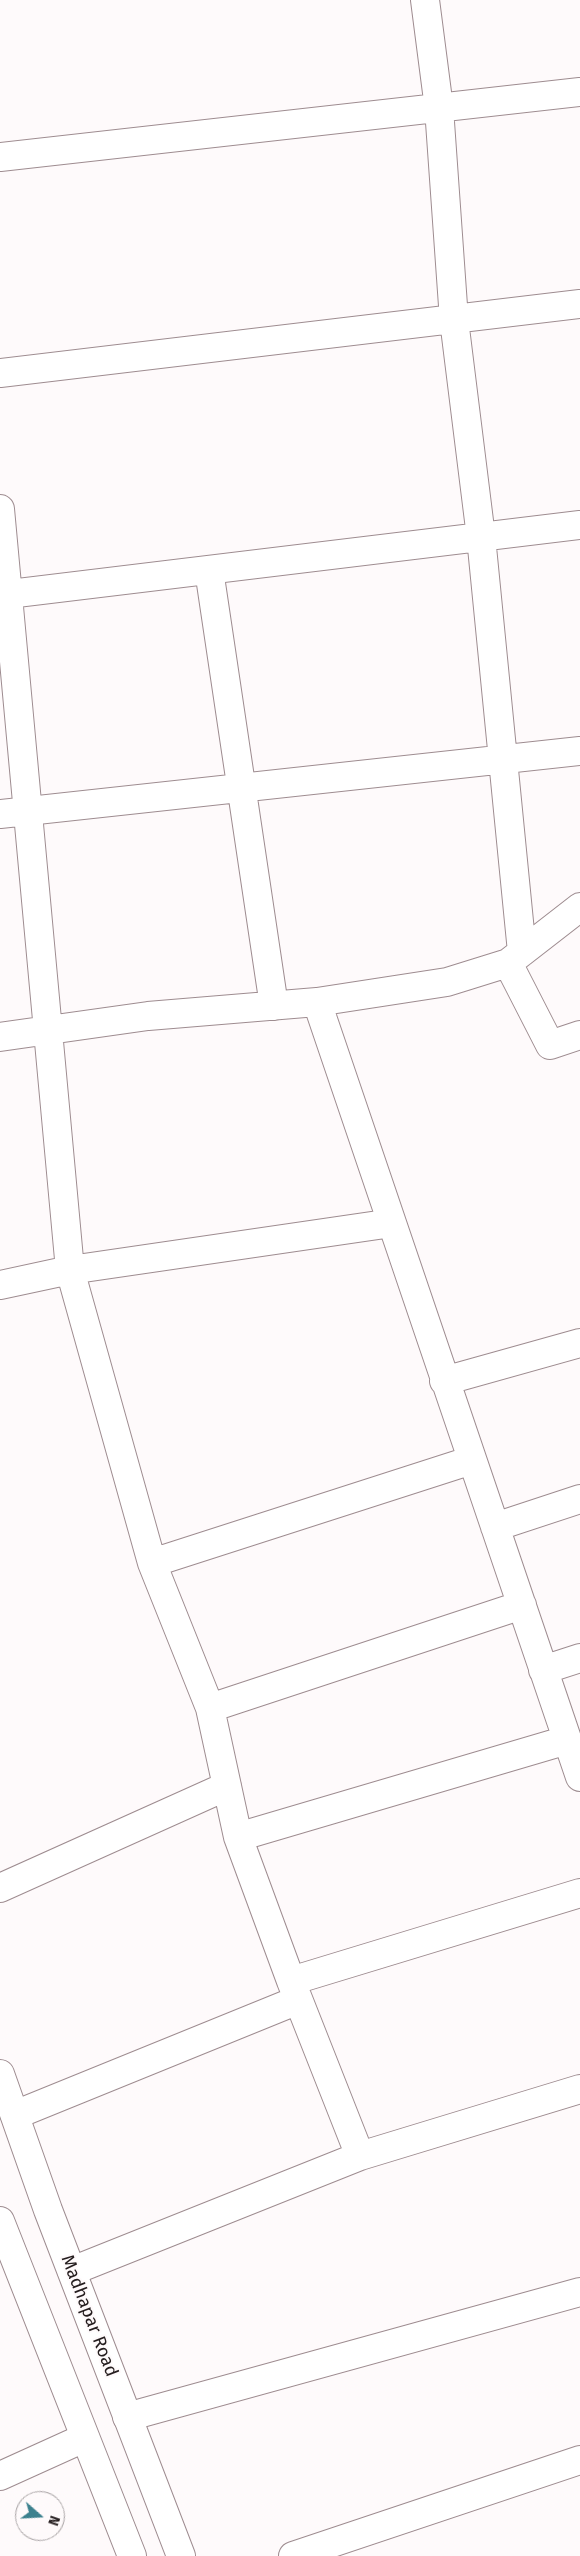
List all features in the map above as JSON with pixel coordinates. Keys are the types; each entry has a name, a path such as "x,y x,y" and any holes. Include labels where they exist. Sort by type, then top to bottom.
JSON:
{"street":[{"path":"425,0 439,108 454,320 481,537 502,759 515,958 550,1045 580,1035"},
{"path":"0,157 580,92"},
{"path":"0,373 580,304"},
{"path":"0,509 4,595 28,811 70,1270 152,1563 210,1708 238,1837 294,1990 360,2156"},
{"path":"4,595 580,525"},
{"path":"209,570 274,1006"},
{"path":"0,814 580,751"},
{"path":"0,1037 148,1016 317,1002 448,982 515,958 580,907"},
{"path":"317,1002 444,1381 580,1777"},
{"path":"0,1285 70,1270 392,1223"},
{"path":"444,1381 580,1343"},
{"path":"152,1563 472,1460"},
{"path":"495,1527 580,1499"},
{"path":"210,1708 522,1605"},
{"path":"543,1670 580,1658"},
{"path":"238,1837 567,1740"},
{"path":"0,1888 228,1786"},
{"path":"15,2115 294,1990 580,1893"},
{"name":"Madhapar Road","path":"0,2074 72,2271 181,2556"},
{"path":"72,2271 360,2156 580,2089"},
{"path":"1,2225 132,2556"},
{"path":"127,2417 580,2292"},
{"path":"0,2476 84,2438"},
{"path":"293,2556 580,2460"}]}
